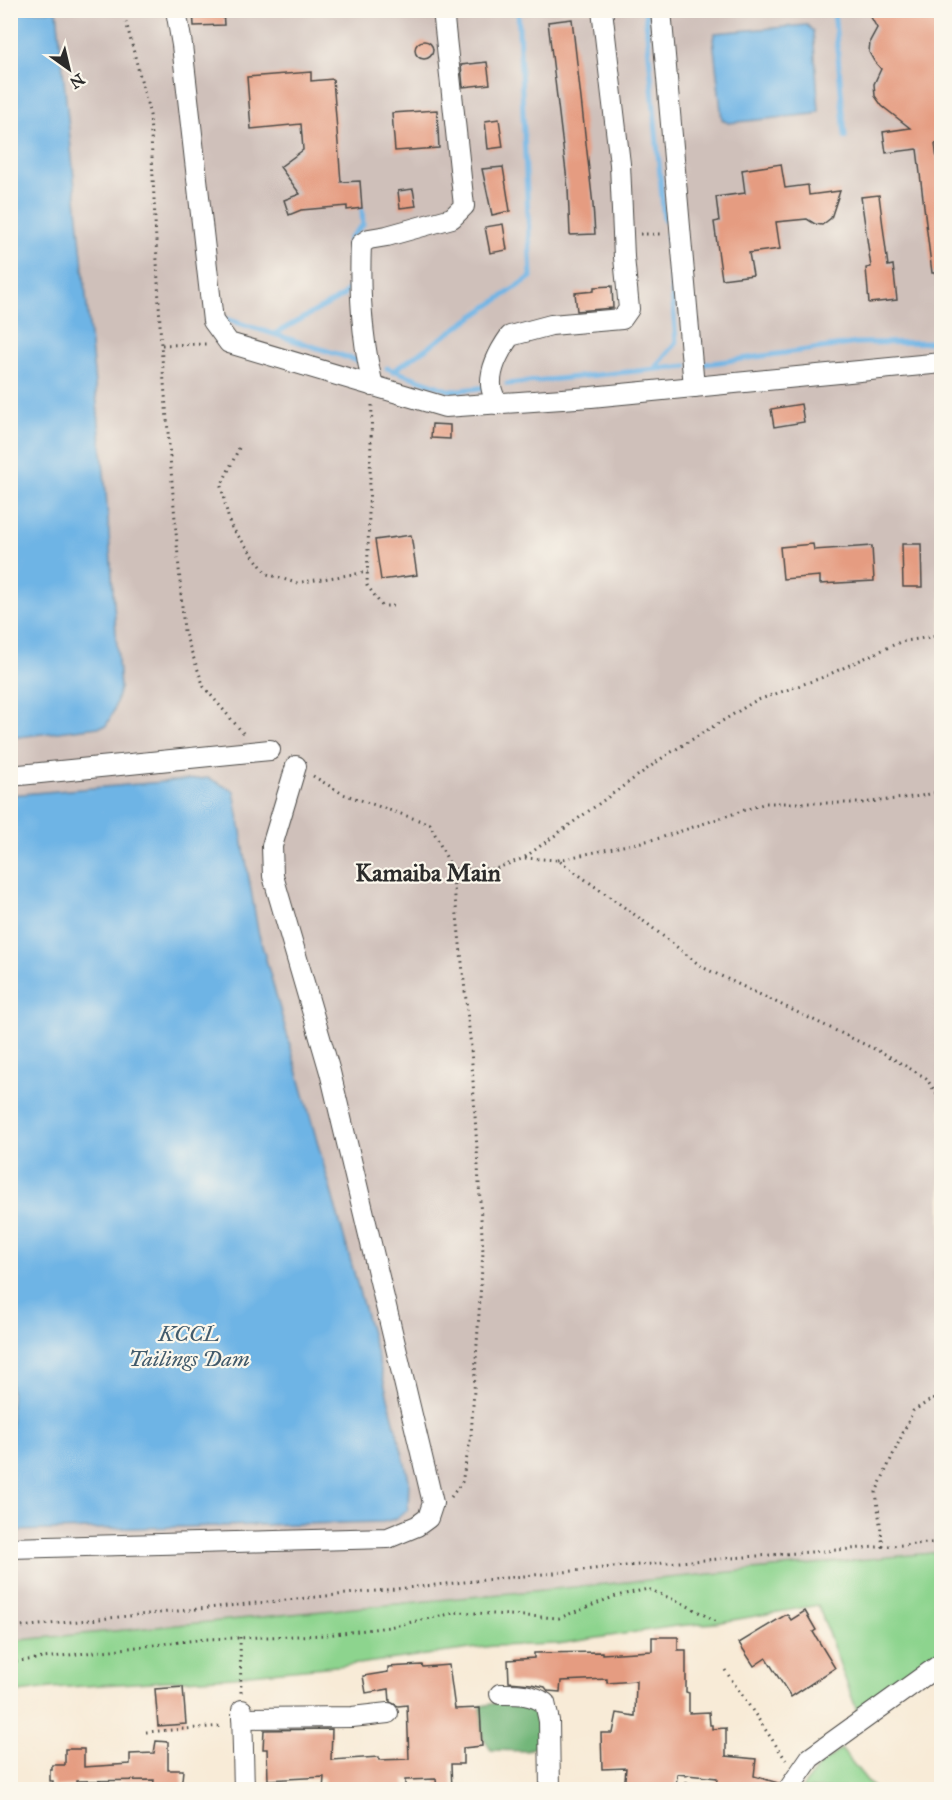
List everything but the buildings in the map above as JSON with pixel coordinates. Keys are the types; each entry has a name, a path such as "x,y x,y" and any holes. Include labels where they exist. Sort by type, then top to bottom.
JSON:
{"street":[{"path":"176,10 182,45 213,321 229,343 445,407 694,387 942,363"},
{"path":"372,386 360,270 361,244 369,239 452,218 464,206 443,10"},
{"path":"497,404 490,386 498,353 510,336 551,325 622,319 629,309 620,164 602,10"},
{"path":"661,10 694,387"},
{"path":"10,776 270,750"},
{"path":"10,1548 388,1538 417,1526 428,1518 433,1503 330,1072 273,876 272,846 296,766"},
{"path":"793,1783 810,1758 942,1663"},
{"path":"500,1694 522,1694 545,1703 549,1721 550,1790"},
{"path":"244,1790 242,1720 352,1717 388,1713"}],"path":[{"path":"123,10 150,115 161,345 184,631 204,687 244,734"},
{"path":"623,235 681,232"},
{"path":"161,345 229,343"},
{"path":"372,386 367,585 382,606 393,606"},
{"path":"239,448 221,486 230,525 267,574 296,583 368,572"},
{"path":"452,869 495,869 524,858 665,756 755,700 821,678 900,642 942,635"},
{"path":"296,766 343,794 430,824 452,869 471,1047 483,1252 471,1436 462,1482 449,1499 433,1503"},
{"path":"524,858 558,860 660,838 766,803 862,803 921,796 942,791"},
{"path":"558,860 649,925 702,967 885,1054 926,1078 942,1102"},
{"path":"883,1548 876,1492 913,1411 942,1393"},
{"path":"10,1628 613,1567 942,1542"},
{"path":"10,1662 205,1639 326,1635 389,1627 459,1612 558,1618 616,1596 648,1589 684,1604 715,1621"},
{"path":"146,1732 219,1725 242,1720 240,1637"},
{"path":"725,1670 793,1783"},
{"path":"686,1775 687,1790"}],"shaded area":[{"path":"10,11 941,11 941,1552 11,1641"}],"green space":[{"path":"941,1552 941,1655 857,1711 818,1605 716,1623 676,1626 558,1644 493,1646 235,1677 51,1688 11,1693 10,1641"},
{"path":"515,1699 531,1705 540,1713 546,1741 527,1751 491,1750 482,1737 481,1706"},
{"path":"841,1749 874,1789 801,1789 818,1767"}],"water":[{"path":"10,11 57,11 106,492 120,688 114,710 106,726 11,738"},
{"path":"807,25 813,31 819,111 814,114 728,123 722,119 713,39 715,33"},
{"name":"KCCL Tailings Dam","path":"208,778 234,791 258,931 376,1351 409,1479 408,1510 395,1519 383,1522 11,1531 11,795"}],"waterway":[{"path":"393,371 531,277 518,10"},
{"path":"645,10 664,220"},
{"path":"834,10 845,137"},
{"path":"351,265 349,238 363,225 362,210"},
{"path":"655,368 676,343 668,234"},
{"path":"276,333 343,296 352,280"},
{"path":"226,319 362,362"},
{"path":"705,364 857,343 942,342"},
{"path":"507,384 687,366"},
{"path":"387,368 451,391 489,387"}],"district":[{"name":"Kamaiba Main","path":"428,873"}]}
